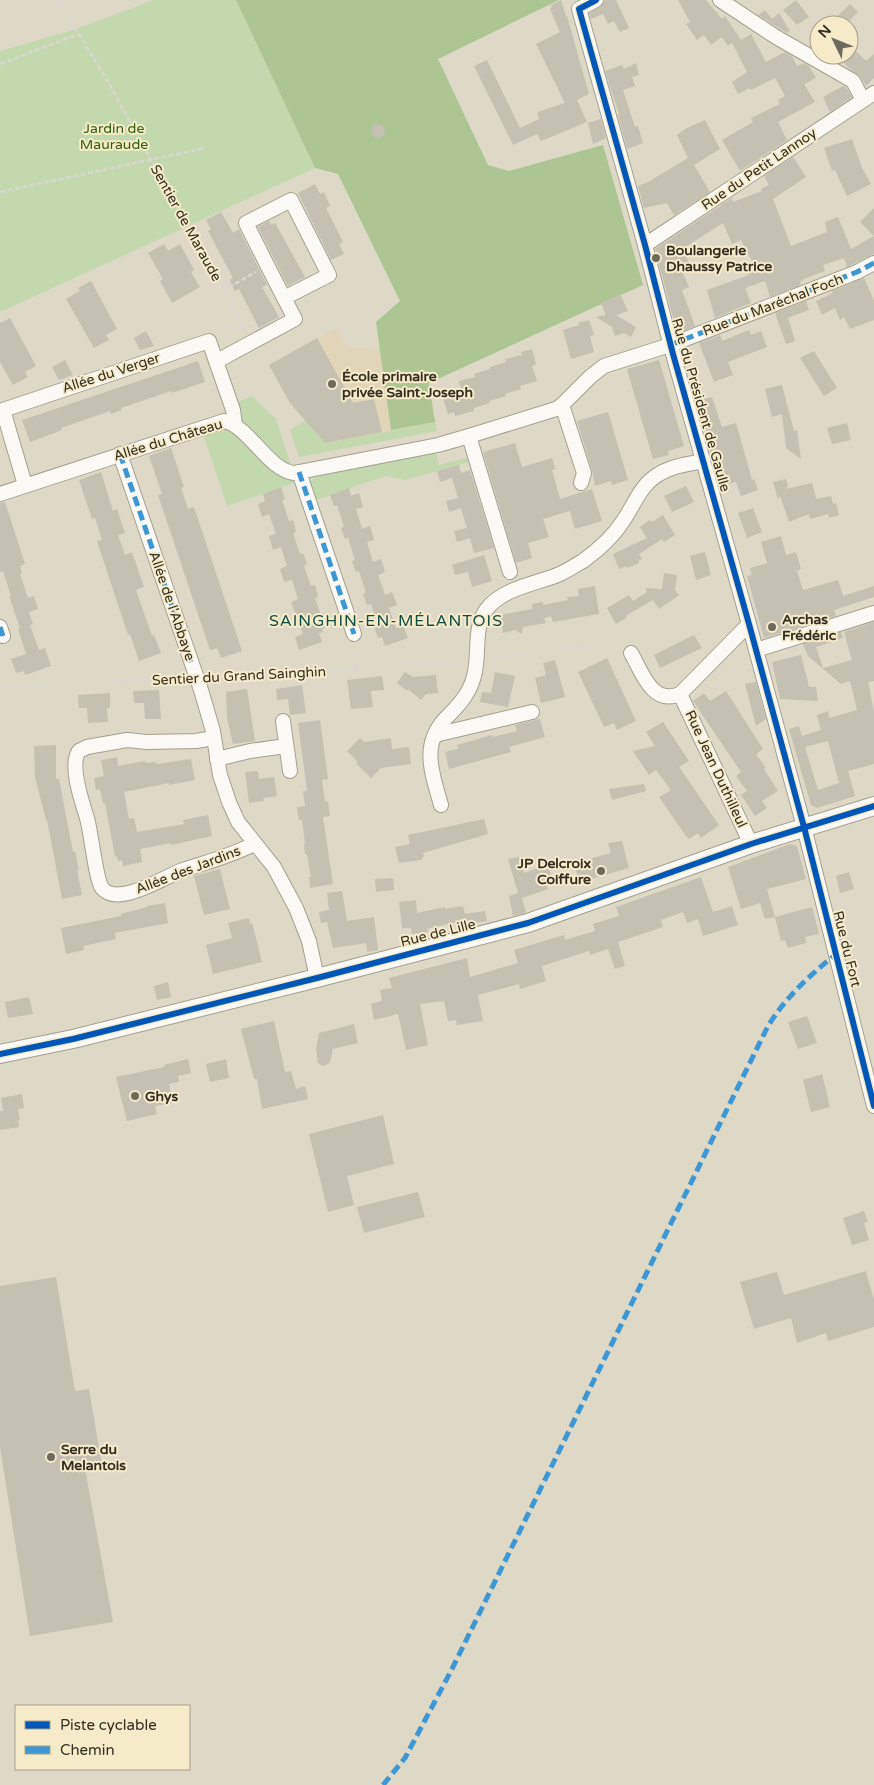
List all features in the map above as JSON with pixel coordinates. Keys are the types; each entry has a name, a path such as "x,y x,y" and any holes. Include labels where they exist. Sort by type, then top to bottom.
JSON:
{"main road":[{"name":"Rue de Lille","path":"0,1054 72,1039 528,923 751,844 874,806"}],"street":[{"name":"Rue du Président de Gaulle","path":"596,0 579,9 804,827"},
{"path":"720,0 781,40 853,81 868,97"},
{"name":"Rue du Petit Lannoy","path":"645,245 868,97"},
{"path":"217,361 295,319 284,298 246,223 290,200 329,275 284,298"},
{"name":"Rue du Maréchal Foch","path":"670,345 857,272 874,263"},
{"path":"209,341 233,410 235,425"},
{"name":"Allée du Verger","path":"25,485 3,410 209,341"},
{"path":"354,634 299,472 438,445 546,413 562,405 604,366 670,345"},
{"path":"562,405 584,473 580,483"},
{"name":"Allée du Château","path":"0,494 222,422 230,422 235,425 281,468 291,472 299,472"},
{"path":"469,436 510,572"},
{"name":"Allée de l'Abbaye","path":"120,454 197,678 214,738 223,784 234,813 244,830 274,868 296,908 309,941 317,978"},
{"path":"441,805 429,758 431,744 441,723 467,694 474,677 482,617 491,604 506,594 560,573 582,561 613,534 625,519 640,492 652,479 665,471 703,461"},
{"path":"756,650 874,613"},
{"name":"Rue Jean Duthilleul","path":"631,653 651,688 656,693 667,697 680,694 749,624"},
{"name":"Rue Jean Duthilleul","path":"680,694 751,844"},
{"path":"435,735 532,712"},
{"path":"283,721 290,771"},
{"name":"Allée des Jardins","path":"214,738 147,742 127,740 87,747 79,751 76,760 78,788 90,829 99,882 105,891 114,895 143,889 175,873 232,855 254,844"},
{"path":"217,759 250,751 286,746"},
{"name":"Rue du Fort","path":"804,827 874,1106"}],"path":[{"path":"0,64 79,34"},
{"path":"0,192 205,148"},
{"path":"222,290 268,266"},
{"path":"209,341 214,335 240,322"},
{"path":"354,634 349,643 357,670"}],"shaded area":[{"name":"École primaire privée Saint-Joseph","path":"336,328 347,348 380,349 391,430 326,443 290,403 269,365"}],"green space":[{"name":"Jardin de Mauraude","path":"154,0 236,0 315,168 0,312 0,51 76,29"},
{"path":"236,0 559,0 438,59 488,165 509,171 603,145 643,285 429,383 435,422 391,430 376,322 400,301 338,174 315,168"},
{"path":"252,396 276,419 291,466 286,464 241,424 235,403"},
{"path":"306,420 326,443 435,422 437,431 299,457 290,430"},
{"path":"226,428 295,477 297,482 227,506 203,434"},
{"path":"436,453 439,465 469,457 470,462 405,480 385,476 314,501 308,481 313,480 312,476"}],"building":[{"path":"561,0 589,94 577,100 587,122 541,141 537,134 513,145 474,66 487,60 520,128 539,119 537,112 565,103 536,44 560,32 550,9 552,8 551,5"},
{"path":"605,0 616,0 629,28 620,32 614,21 608,24 603,14 591,19 589,13 600,7"},
{"path":"678,0 706,0 722,19 725,16 741,40 751,34 766,62 785,52 792,56 797,66 804,63 809,66 816,78 804,84 815,102 778,122 787,140 740,171 722,140 753,122 751,118 780,104 778,100 785,96 775,78 738,94 732,82 747,72 732,43 728,46 722,37 711,45 704,35 697,40 686,24 690,22"},
{"path":"796,0 809,17 797,25 783,10"},
{"path":"850,4 858,12 855,15 838,15"},
{"path":"765,10 772,19 779,13 790,31 787,33 758,15"},
{"path":"859,54 866,61 874,54 874,78 866,86 860,76 846,65 859,65"},
{"path":"636,63 639,75 632,77 635,86 623,90 635,127 638,126 643,143 627,149 619,114 605,71 622,65 624,69"},
{"path":"843,86 846,87 852,97 830,112 823,97"},
{"path":"601,119 606,138 593,144 588,123"},
{"path":"705,120 720,149 694,165 710,192 674,215 667,203 644,208 638,186 688,158 677,135 685,129"},
{"path":"378,124 383,126 385,131 383,136 378,138 373,136 371,131 373,126"},
{"path":"852,139 862,168 871,184 847,196 835,170 832,171 824,148"},
{"path":"793,157 806,177 773,199 791,246 827,232 825,222 838,217 851,249 874,236 874,254 847,267 844,258 823,265 825,271 804,279 800,282 801,285 770,297 765,281 745,288 751,303 715,318 707,290 749,275 746,268 754,265 741,240 732,244 723,223 684,248 687,253 685,255 691,266 682,271 689,287 682,290 695,326 680,332 676,329 655,249 732,198 733,202 762,191 761,189 769,185 764,176"},
{"path":"315,184 320,194 324,192 330,206 326,208 343,242 339,244 344,254 331,260 298,193"},
{"path":"874,208 874,236 860,222"},
{"path":"221,212 233,233 239,229 267,285 262,287 279,317 259,328 239,289 235,291 232,286 230,280 233,278 208,231 211,229 206,220"},
{"path":"269,221 271,225 275,223 305,277 288,286 258,227"},
{"path":"164,244 168,251 180,244 194,270 191,272 200,287 172,303 160,281 163,279 148,253"},
{"path":"864,278 874,301 874,320 850,329 844,317 840,320 835,308 822,315 816,301 833,293 832,291"},
{"path":"91,281 117,329 106,335 109,340 94,348 66,299 80,291 78,288"},
{"path":"620,294 628,311 616,315 636,327 631,337 624,333 615,336 612,327 596,317 606,315 601,303"},
{"path":"806,301 809,310 788,318 795,341 786,344 775,313"},
{"path":"10,318 36,366 25,372 28,377 13,385 0,362 0,323"},
{"path":"589,320 594,335 590,336 594,352 571,359 563,330"},
{"path":"749,330 751,335 761,331 767,347 728,362 733,375 714,382 699,343 720,335 722,341"},
{"path":"146,331 154,346 140,350 134,338"},
{"name":"École primaire privée Saint-Joseph","path":"317,338 353,403 374,399 382,432 325,443 290,403 269,365"},
{"path":"532,349 536,364 532,366 537,381 520,386 521,389 474,408 474,411 455,416 454,412 448,414 442,396 461,390 459,381 475,377 474,374 490,369 490,367 506,362 505,359 522,355 521,352"},
{"path":"814,351 837,388 824,396 800,358"},
{"path":"65,360 73,375 59,380 52,367"},
{"path":"659,360 684,446 668,451 669,455 653,459 627,369"},
{"path":"198,361 205,382 121,408 122,410 111,414 110,411 61,428 62,430 30,442 22,420"},
{"path":"782,385 794,431 797,430 801,459 786,448 782,414 772,417 765,389"},
{"path":"712,397 722,427 736,423 752,480 754,479 758,490 741,496 736,482 721,486 711,454 699,400"},
{"path":"608,412 628,480 612,485 611,481 595,486 577,421"},
{"path":"847,423 851,440 832,444 827,428"},
{"path":"515,443 522,467 552,458 555,469 552,470 560,499 592,489 602,521 575,529 570,511 543,519 549,537 528,543 532,558 516,563 483,452"},
{"path":"171,448 184,487 181,488 188,509 194,507 242,651 221,658 217,648 210,650 158,495 162,494 149,456"},
{"path":"459,465 461,473 470,470 494,548 474,553 470,538 457,542 454,531 467,528 461,508 449,512 446,501 458,498 452,478 440,482 437,471"},
{"path":"101,472 113,511 117,509 125,533 118,535 125,555 132,552 144,587 136,590 152,636 154,635 161,653 139,661 130,634 128,635 97,541 102,540 95,518 92,519 79,480"},
{"path":"786,479 788,486 785,489 812,483 816,499 831,496 833,504 836,503 839,515 829,518 828,514 810,519 809,514 789,522 780,496 778,499 773,482"},
{"path":"686,486 694,502 672,512 664,496"},
{"path":"281,487 285,499 282,500 289,521 293,520 296,532 293,533 300,554 303,553 307,564 304,566 311,586 315,585 318,597 315,598 325,628 322,629 323,632 319,633 322,642 299,650 295,637 303,634 291,602 298,599 292,580 284,582 280,569 287,566 281,547 273,550 269,536 276,534 269,514 262,517 258,504 265,501 263,494"},
{"path":"349,488 351,496 359,493 363,507 356,509 362,529 370,526 374,540 367,542 373,562 381,559 385,572 378,575 385,595 392,592 397,605 389,608 396,628 403,625 408,638 385,646 382,637 378,638 374,627 378,626 371,604 367,605 363,594 366,593 359,571 356,572 352,561 355,560 348,538 345,539 341,528 344,527 337,505 334,506 330,495"},
{"path":"5,502 25,564 20,566 22,573 20,574 28,598 34,596 38,609 29,612 33,624 30,625 39,650 45,648 51,666 25,675 24,671 16,673 11,659 26,654 18,629 20,628 9,596 11,596 3,571 0,572 0,503"},
{"path":"753,508 762,532 747,538 738,513"},
{"path":"663,515 675,535 664,542 662,539 639,554 642,559 638,561 639,563 619,569 613,554 647,538 640,527 650,520 652,522"},
{"path":"781,536 786,555 796,552 801,569 797,571 803,590 838,580 843,596 874,586 874,597 834,610 836,616 764,638 747,576 752,575 750,568 767,563 761,542"},
{"path":"705,552 711,575 696,580 690,556"},
{"path":"484,555 492,581 472,587 468,572 455,575 452,565"},
{"path":"664,573 677,575 675,590 679,595 659,609 653,600 627,615 626,618 616,624 607,608 629,595 633,601 647,592 645,588 662,589"},
{"path":"595,586 599,614 553,622 551,616 544,618 546,623 523,627 522,634 515,630 503,633 500,615 532,609 532,604 543,602 543,605 568,600 567,597 579,596 578,589"},
{"path":"874,622 874,681 868,682 874,711 874,764 848,771 855,796 817,808 811,805 789,729 799,726 802,736 821,730 817,715 828,711 829,718 857,710 850,681 841,684 808,656 803,644 841,632 843,638 816,647 823,668 852,660 844,632","holes":["828,741 839,783 818,790 805,747"]},
{"path":"694,635 702,648 660,668 654,655"},
{"path":"801,655 809,687 816,687 818,701 780,699 772,662"},
{"path":"607,658 636,721 617,730 614,723 604,727 578,672"},
{"path":"555,660 565,697 541,703 535,678 546,675 543,663"},
{"path":"405,672 413,677 436,675 438,693 426,694 421,700 397,683"},
{"path":"495,672 515,676 508,707 480,702 482,692 491,693"},
{"path":"382,676 384,690 371,691 373,707 351,709 347,680"},
{"path":"756,682 766,719 756,726 745,684"},
{"path":"302,685 306,713 290,715 288,699 277,700 276,689"},
{"path":"247,689 255,741 233,744 227,718 226,692"},
{"path":"159,690 161,719 145,719 144,703 134,703 133,691"},
{"path":"726,691 763,749 756,754 778,791 762,801 767,808 755,816 741,795 747,791 736,776 741,772 693,701 704,693 710,701"},
{"path":"110,693 110,708 107,708 108,722 88,723 87,708 79,708 78,695"},
{"path":"540,719 545,737 509,747 511,752 449,769 445,752 458,749 457,745 492,735 492,737 517,731 515,725"},
{"path":"320,720 328,779 322,780 325,802 328,801 330,816 323,817 333,884 310,888 309,877 311,877 307,854 305,854 302,820 299,820 297,807 305,806 303,791 307,791 298,723"},
{"path":"663,722 689,761 679,767 719,825 701,838 698,833 689,839 686,836 659,797 671,790 656,770 649,775 633,751 655,746 646,732"},
{"path":"360,738 364,742 391,738 392,749 409,747 411,764 381,768 371,778 347,751"},
{"path":"56,745 56,779 59,779 73,852 75,851 79,870 77,870 82,895 62,899 47,820 35,777 34,746"},
{"path":"117,757 118,766 145,761 146,763 156,762 157,764 191,759 195,780 124,792 129,819 134,818 137,832 184,824 183,820 208,815 212,836 171,845 171,843 140,849 142,862 123,866 122,860 118,861 117,856 115,857 105,803 103,803 100,789 96,790 94,778 104,776 101,760"},
{"path":"258,771 259,779 274,777 277,796 263,798 264,801 249,803 245,772"},
{"path":"644,784 646,791 612,800 609,789"},
{"path":"484,819 488,834 423,853 424,856 421,860 399,863 395,847 410,844 408,835"},
{"path":"622,841 629,868 580,882 572,860 585,857 585,860 611,853 608,843"},
{"path":"790,844 797,846 806,879 767,889 775,917 765,919 760,903 741,909 728,867"},
{"path":"519,857 524,873 540,867 541,870 549,868 554,883 547,886 548,889 522,898 526,913 513,916 509,896 518,893 508,859"},
{"path":"220,869 230,909 204,915 194,876"},
{"path":"849,872 854,889 840,893 836,876"},
{"path":"701,877 713,912 732,906 738,925 703,936 698,919 687,923 683,912 661,920 663,927 618,942 625,966 615,969 608,949 590,955 589,951 542,966 546,981 520,989 519,984 478,995 483,1021 457,1025 456,1020 448,1021 444,1001 420,1004 428,1045 406,1050 398,1014 374,1020 371,1004 382,1001 380,990 392,988 389,978 467,958 470,977 518,963 514,950 564,935 565,940 595,931 593,924 619,916 616,907"},
{"path":"393,878 394,890 376,892 375,879"},
{"path":"342,891 347,921 374,917 378,950 367,952 366,943 333,948 327,922 321,923 319,912 329,910 327,893"},
{"path":"416,900 417,913 445,907 445,909 463,906 465,914 485,911 487,921 456,926 456,922 427,929 428,932 412,934 411,928 402,928 399,902"},
{"path":"165,903 168,923 115,933 116,939 83,946 84,950 66,954 61,928 121,916 121,914 147,906"},
{"path":"812,907 819,934 805,937 806,943 788,948 785,940 781,941 775,917"},
{"path":"249,918 262,962 213,974 206,945 232,938 228,923"},
{"path":"168,982 171,997 157,1000 154,986"},
{"path":"29,997 33,1014 8,1018 5,1002"},
{"path":"807,1016 817,1043 798,1049 788,1022"},
{"path":"274,1021 285,1072 291,1071 296,1089 305,1086 308,1099 262,1109 257,1079 254,1079 241,1029"},
{"path":"354,1024 358,1043 333,1049 330,1062 323,1066 318,1063 316,1049 319,1033"},
{"path":"188,1059 191,1073 178,1076 179,1082 169,1084 173,1103 155,1106 157,1114 127,1121 116,1077 164,1067 164,1065"},
{"path":"226,1059 229,1078 210,1082 206,1064"},
{"path":"822,1074 830,1107 811,1112 803,1080"},
{"path":"22,1094 24,1108 18,1109 19,1127 0,1130 0,1111 3,1111 1,1098"},
{"path":"383,1115 394,1164 347,1176 354,1205 328,1212 309,1134"},
{"path":"418,1192 425,1217 364,1233 357,1207"},
{"path":"864,1211 868,1222 864,1223 869,1240 852,1245 843,1218"},
{"path":"866,1271 874,1300 874,1327 828,1341 826,1333 797,1343 791,1318 754,1329 740,1282 777,1272 784,1295"},
{"name":"Serre du Melantois","path":"56,1277 75,1391 89,1389 102,1466 85,1469 113,1622 30,1636 0,1447 0,1286"}],"marked path":[{"path":"670,345 857,272 874,263"},
{"path":"120,454 191,662"},
{"path":"299,472 354,634"},
{"path":"0,627 3,636"},
{"path":"383,1785 405,1758 451,1671 768,1026 799,987 836,954"}],"cycle path":[{"path":"596,0 579,9 804,827 874,1106"},
{"path":"0,1054 73,1039 528,923 751,844 874,806"}],"place":[{"name":"Boulangerie Dhaussy Patrice","path":"656,258"},
{"name":"École primaire privée Saint-Joseph","path":"332,384"},
{"name":"Archas Frédéric","path":"772,627"},
{"name":"JP Delcroix Coiffure","path":"601,871"},
{"name":"Ghys","path":"135,1096"},
{"name":"Serre du Melantois","path":"51,1457"}],"district":[{"name":"SAINGHIN-EN-MÉLANTOIS","path":"386,621"}]}
